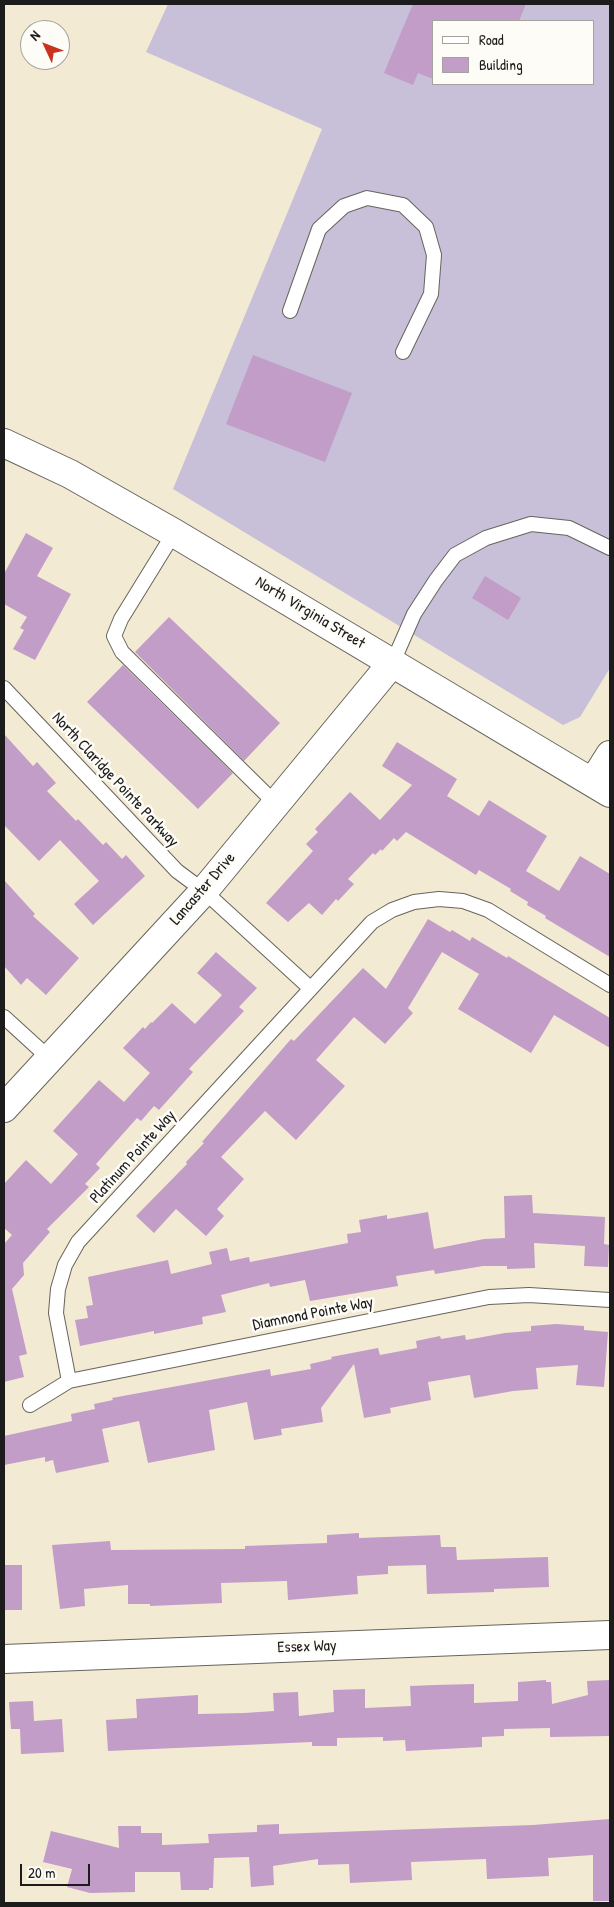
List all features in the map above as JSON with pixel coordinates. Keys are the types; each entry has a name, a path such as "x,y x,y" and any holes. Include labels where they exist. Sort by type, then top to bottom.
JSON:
{"street":[{"name":"North Virginia Street","path":"4,443 70,474 174,533 602,788"},
{"name":"Lancaster Drive","path":"4,1108 204,891 393,662"},
{"path":"602,788 610,755"},
{"name":"Essex Way","path":"4,1659 610,1635"}],"lane":[{"path":"290,311 319,229 344,206 367,198 403,205 426,226 434,255 431,294 403,352"},
{"path":"393,662 414,614 436,580 455,555 486,538 531,524 569,528 610,548"},
{"path":"174,533 121,619 114,636 122,652 276,804"},
{"name":"North Claridge Pointe Parkway","path":"4,688 177,871 204,891 310,988"},
{"name":"Platinum Pointe Way","path":"69,1381 56,1313 58,1289 65,1264 78,1242 372,922 392,910 414,902 439,899 463,901 488,910 610,985"},
{"path":"4,1016 49,1058"},
{"name":"Diamnond Pointe Way","path":"30,1405 69,1381 489,1297 529,1295 610,1300"}],"shaded area":[{"path":"168,4 610,4 610,668 580,717 563,725 173,489 322,129 146,52"}],"building":[{"path":"413,4 526,4 519,20 432,20 432,79 418,73 413,85 384,73"},
{"path":"253,355 352,393 325,462 226,424"},
{"path":"26,533 53,548 37,576 71,594 35,660 13,649 24,630 20,628 27,617 4,604 4,574"},
{"path":"485,576 521,598 508,620 472,598"},
{"path":"169,617 280,723 244,761 135,652"},
{"path":"123,665 233,773 198,809 87,702"},
{"path":"4,734 33,766 37,762 56,783 47,791 76,821 78,819 103,845 106,842 122,859 126,855 145,876 93,925 74,904 99,881 60,840 39,861 4,825"},
{"path":"397,742 457,779 447,796 479,816 489,800 547,836 526,871 559,891 580,856 610,874 610,957 545,918 546,916 527,905 528,902 510,891 511,889 479,870 476,875 406,832 397,841 394,838 382,851 381,849 375,855 373,853 348,879 354,884 338,901 336,899 322,915 309,903 288,922 266,903 313,851 306,844 318,832 315,829 350,792 380,820 412,785 382,766"},
{"path":"4,880 35,914 33,916 79,958 46,995 27,978 21,985 4,966"},
{"path":"428,919 450,932 452,930 470,941 472,937 507,958 508,956 610,1018 610,1048 554,1015 531,1053 458,1009 479,974 442,952 408,1008 413,1013 385,1044 354,1017 316,1060 345,1086 296,1140 265,1111 221,1157 244,1179 217,1209 224,1216 206,1236 176,1209 154,1233 136,1216 187,1164 186,1162 204,1143 202,1142 291,1039 294,1041 363,968 386,989"},
{"path":"216,952 257,988 239,1007 244,1011 189,1069 193,1072 159,1110 154,1106 141,1121 137,1118 96,1164 100,1168 85,1184 89,1187 47,1229 50,1232 23,1263 24,1275 12,1289 27,1354 19,1356 24,1377 4,1382 4,1244 12,1235 4,1228 4,1184 26,1160 51,1184 78,1154 53,1131 99,1080 124,1102 150,1073 123,1048 143,1027 145,1029 172,1003 195,1024 222,995 197,973"},
{"path":"532,1195 533,1213 605,1217 604,1244 609,1245 608,1267 584,1266 585,1246 534,1243 535,1268 507,1269 507,1266 483,1266 435,1274 434,1270 396,1276 398,1286 310,1301 305,1280 270,1287 269,1283 221,1295 226,1312 202,1317 203,1324 154,1334 154,1331 80,1346 75,1320 88,1318 86,1306 93,1305 88,1277 168,1260 171,1274 212,1264 209,1252 227,1248 230,1261 249,1257 250,1262 348,1243 347,1234 361,1232 359,1220 387,1215 387,1219 428,1212 434,1249 484,1239 505,1238 504,1196"},
{"path":"556,1324 584,1326 584,1330 608,1332 604,1387 576,1385 578,1365 536,1368 538,1389 513,1391 474,1398 470,1375 428,1382 431,1400 390,1408 391,1413 364,1418 354,1364 321,1408 323,1422 281,1429 282,1435 254,1440 247,1402 209,1410 215,1450 148,1463 139,1421 102,1429 109,1462 56,1473 53,1460 45,1462 45,1457 4,1465 4,1436 72,1421 71,1414 95,1409 94,1404 113,1400 112,1398 270,1369 271,1376 311,1369 310,1364 332,1359 331,1357 378,1348 380,1355 417,1348 416,1341 440,1336 441,1339 465,1335 466,1340 505,1333 531,1331 531,1326"},
{"path":"359,1533 359,1538 440,1535 441,1547 456,1547 457,1560 548,1557 549,1587 494,1589 494,1592 427,1594 426,1565 388,1566 388,1574 357,1576 358,1594 288,1600 287,1581 221,1583 222,1603 150,1606 150,1604 128,1604 128,1585 84,1589 85,1606 60,1609 52,1545 110,1541 111,1550 245,1549 245,1546 327,1543 327,1535"},
{"path":"4,1565 22,1565 22,1610 4,1610"},
{"path":"546,1680 546,1682 551,1682 552,1704 588,1695 587,1681 610,1680 610,1736 550,1737 550,1728 504,1729 504,1736 482,1737 482,1747 406,1751 405,1740 383,1741 383,1737 337,1738 337,1746 312,1746 312,1742 108,1751 106,1720 137,1718 136,1699 198,1695 198,1714 244,1713 274,1711 273,1693 298,1692 299,1716 334,1712 333,1690 365,1689 365,1708 411,1706 410,1686 474,1684 474,1703 518,1701 518,1682"},
{"path":"33,1701 34,1721 62,1719 64,1752 21,1754 20,1729 11,1729 9,1702"},
{"path":"610,1819 610,1901 593,1901 593,1855 548,1858 549,1876 487,1879 486,1859 411,1862 412,1880 350,1883 349,1864 318,1865 318,1859 273,1866 274,1885 251,1887 249,1857 214,1858 213,1888 209,1888 209,1890 181,1890 180,1872 135,1872 135,1892 90,1893 67,1887 72,1869 43,1862 51,1831 119,1848 118,1826 141,1826 141,1833 162,1833 162,1845 209,1843 208,1834 257,1832 257,1825 279,1824 279,1834 533,1825"}]}
